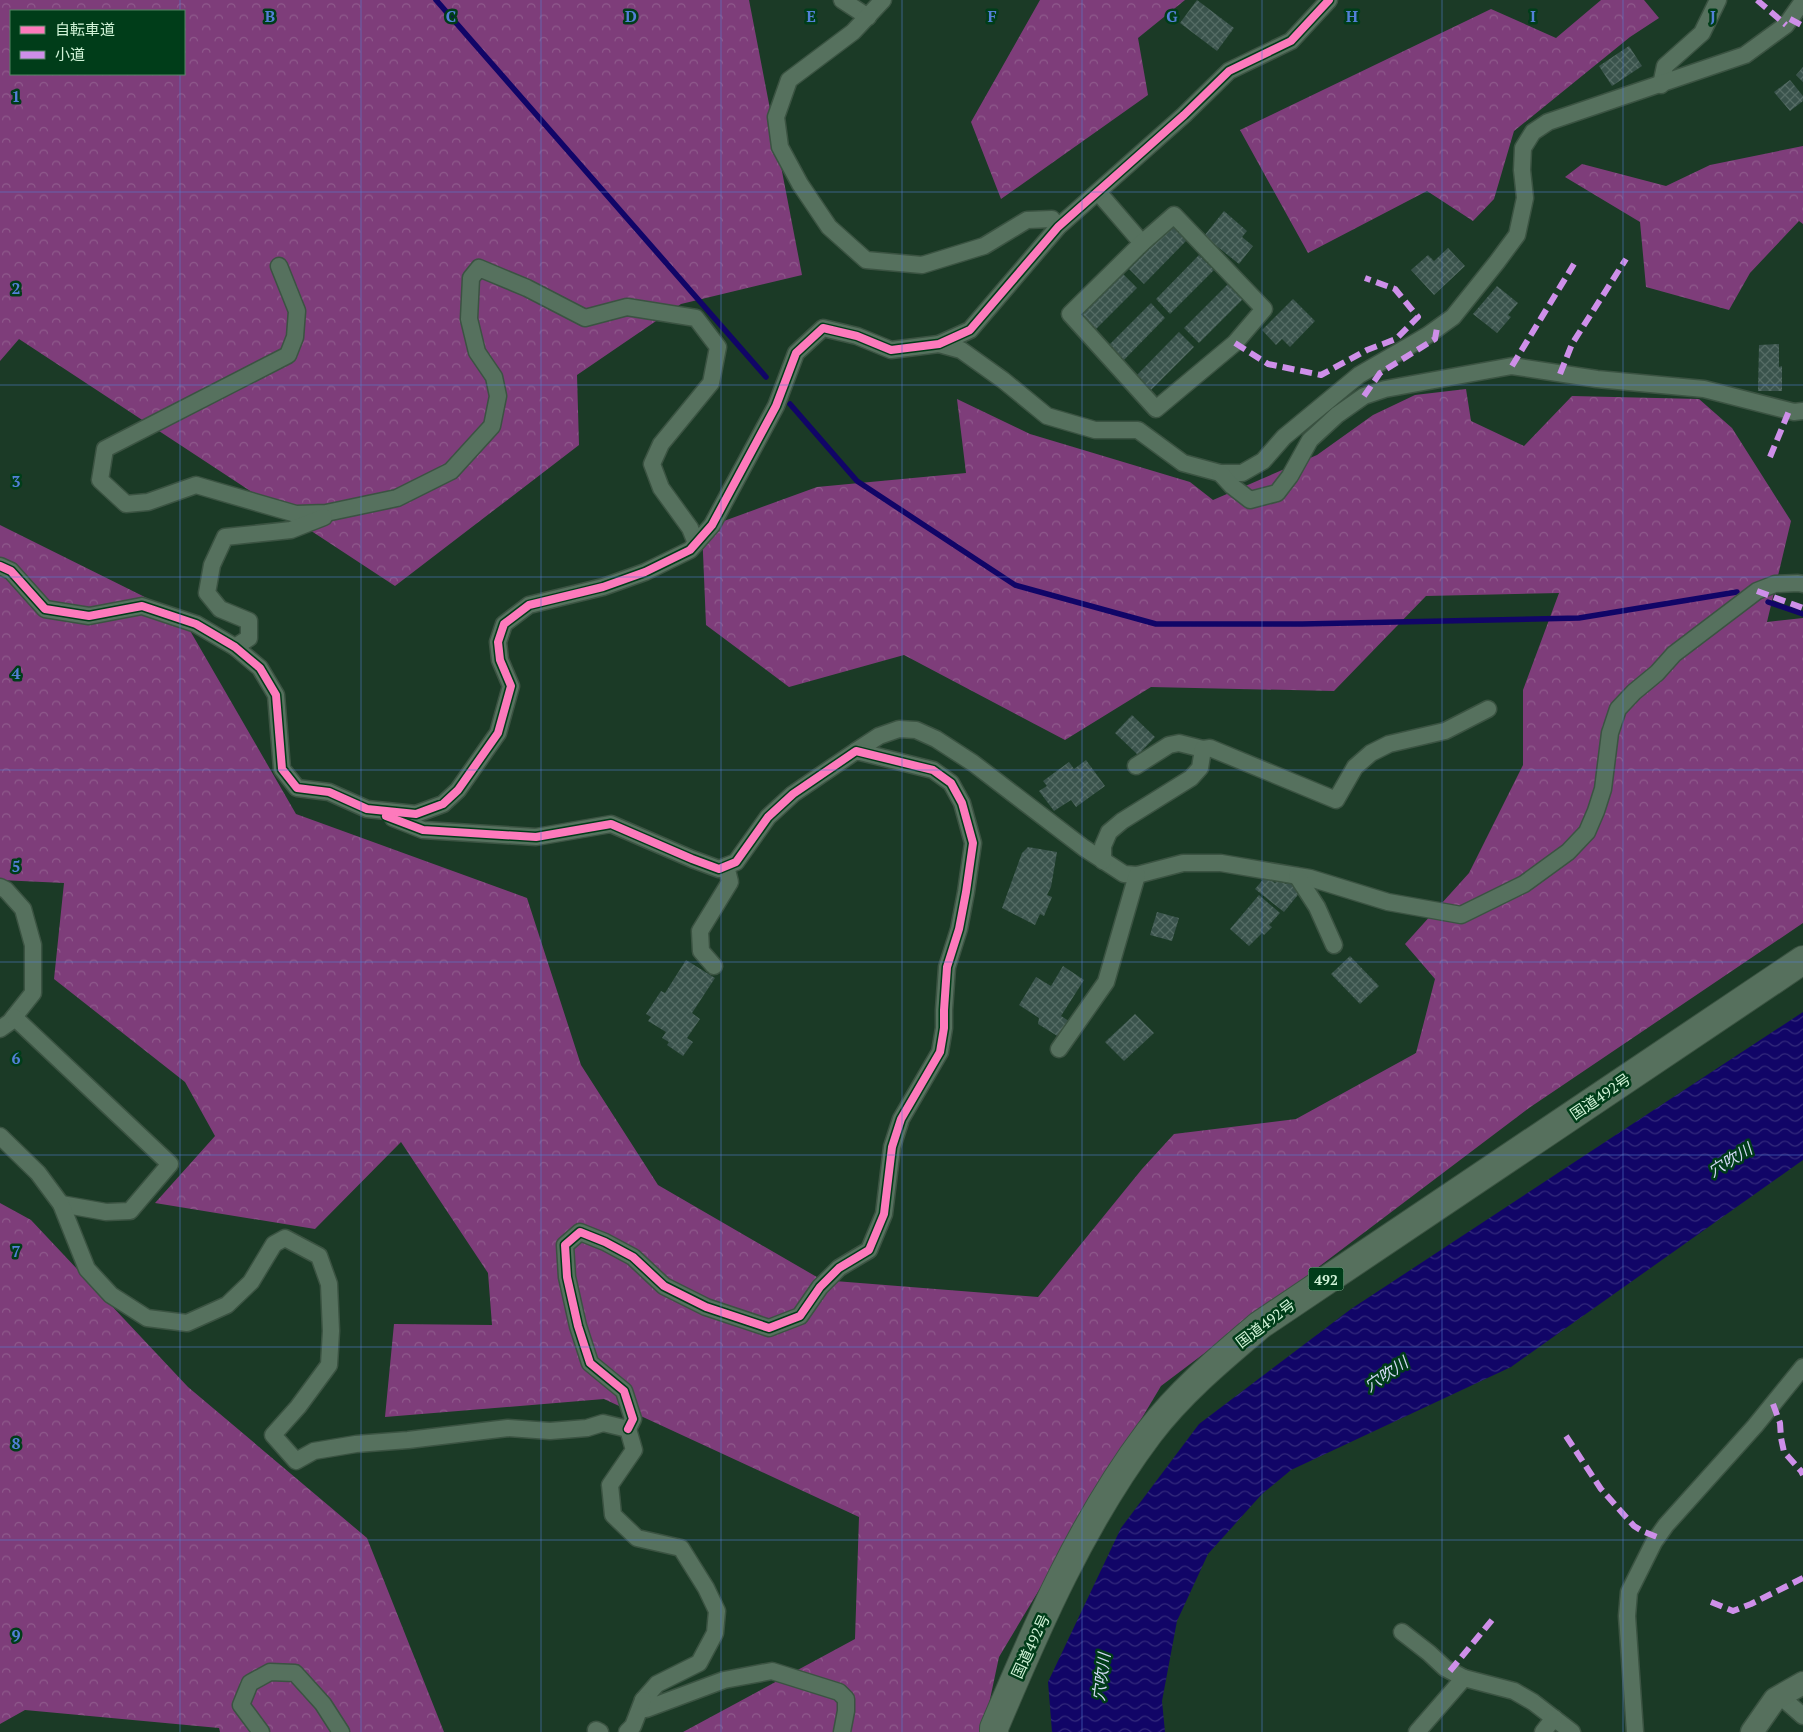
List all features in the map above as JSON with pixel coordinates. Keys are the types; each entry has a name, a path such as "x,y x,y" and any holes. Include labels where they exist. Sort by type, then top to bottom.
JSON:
{"highway":[{"name":"国道492号","path":"994,1732 1020,1666 1068,1566 1105,1497 1150,1432 1202,1375 1268,1319 1803,960"}],"main road":[{"path":"1752,1732 1776,1699 1803,1683"}],"street":[{"path":"842,0 868,16"},
{"path":"883,0 853,32 789,80 776,117 780,147 800,184 829,226 866,260 922,265 984,246 1027,220 1052,219 1058,228"},
{"path":"367,809 416,814 443,804 458,790 498,733 511,686 500,660 498,642 504,624 529,605 603,587 645,572 690,550 712,525 776,406 796,353 822,328 857,336 891,350 939,344 970,330 1058,228 1184,115 1228,71 1291,41 1329,0"},
{"path":"1660,85 1665,66 1702,33 1718,0"},
{"path":"939,344 961,350 1003,380 1046,416 1096,430 1138,430 1183,463 1220,473 1242,473 1263,461 1284,438 1359,375 1428,335 1453,317 1497,262 1516,234 1525,198 1522,170 1523,148 1533,132 1548,122 1745,55 1786,24 1803,2"},
{"path":"1098,192 1142,243"},
{"path":"1174,215 1264,309 1235,343 1156,409 1070,314 1142,243 1174,215"},
{"path":"279,266 297,311 295,337 288,354 105,449 100,480 126,504 148,502 196,485 296,514 326,513 397,498 451,471 492,426 498,396 494,377 477,352 469,319 471,278 479,268 527,288 585,318 627,307 696,318 718,348 711,383 661,444 652,464 661,488 690,528 696,543"},
{"path":"1220,473 1232,486 1250,500 1277,493 1290,476 1310,440 1337,415 1364,396 1385,389 1512,366 1597,379 1704,389 1794,412 1803,411"},
{"path":"235,647 249,638 249,621 220,609 207,593 212,565 225,537 291,530 340,511"},
{"path":"0,566 11,571 46,609 89,616 142,606 196,624 235,647 260,668 276,695 282,769 297,788 329,792 367,809 423,830 536,837 611,824 692,859 719,868 736,862 768,817 793,794 879,736 899,729 916,730 936,739 973,763 1048,822 1124,874 1136,875 1183,863 1221,863 1310,878 1388,902 1461,915 1524,884 1568,852 1587,832 1603,789 1610,733 1618,709 1634,692 1658,673 1674,654 1757,591 1776,584 1803,584"},
{"path":"1136,766 1169,745 1179,743 1210,748 1336,800 1355,767 1371,753 1389,744 1445,731 1488,709"},
{"path":"1103,861 1103,846 1109,832 1122,821 1191,778 1200,768 1203,748"},
{"path":"627,1732 633,1726 643,1700 657,1684 699,1663 715,1633 717,1611 706,1588 681,1548 637,1538 613,1514 610,1485 634,1450 628,1429 633,1419 624,1390 590,1363 567,1277 565,1245 580,1232 605,1242 633,1257 664,1286 706,1307 769,1328 800,1316 820,1287 839,1268 869,1250 884,1214 892,1148 901,1119 940,1052 944,1028 947,967 959,929 973,842 962,803 951,783 933,770 856,751"},
{"path":"714,966 701,951 700,931 730,882 726,866"},
{"path":"1059,1050 1106,982 1136,875"},
{"path":"1297,876 1317,906 1334,945"},
{"path":"0,887 6,890 23,909 33,945 33,993 14,1017 0,1029"},
{"path":"14,1017 170,1164 130,1211 106,1212 61,1204"},
{"path":"0,1136 38,1172 61,1204 87,1269 111,1295 147,1318 187,1323 227,1305 251,1282 274,1244 285,1238 319,1256 329,1284 331,1331 329,1365 298,1407 273,1435 296,1461 314,1451 356,1444 508,1428 550,1431 587,1428 603,1423 628,1429"},
{"path":"1635,1732 1627,1616 1629,1592 1654,1542 1666,1525 1754,1426 1803,1367"},
{"path":"1402,1632 1445,1668 1464,1678 1514,1691 1533,1702 1572,1732"},
{"path":"643,1700 646,1709 724,1680 772,1671 839,1692 846,1699 842,1732"},
{"path":"260,1732 242,1705 250,1683 270,1672 295,1673 323,1704 341,1732"},
{"path":"1417,1732 1464,1678"},
{"path":"1780,1696 1803,1716"},
{"path":"1543,1732 1554,1718"}],"green space":[{"path":"0,0 749,0 802,275 681,304 577,375 579,445 395,586 19,339 0,361"},
{"path":"1040,0 1185,0 1138,38 1148,95 1001,199 971,122"},
{"path":"1601,0 1644,0 1659,18 1630,37 1514,131 1494,199 1473,221 1427,191 1308,253 1240,130 1491,9 1556,38"},
{"path":"1803,146 1803,224 1799,221 1750,273 1729,310 1646,287 1640,222 1565,177 1582,164 1666,186 1710,165"},
{"path":"1466,389 1471,421 1524,446 1572,396 1699,399 1732,428 1791,521 1767,622 1803,618 1803,923 1529,1108 1161,1386 999,1657 983,1732 683,1732 855,1639 859,1517 604,1399 385,1417 394,1324 492,1325 488,1273 401,1142 315,1229 155,1203 215,1136 185,1082 54,979 64,883 0,880 0,525 181,615 296,814 527,898 581,1065 658,1185 822,1280 1038,1297 1142,1169 1174,1134 1296,1119 1416,1053 1435,979 1405,944 1469,873 1523,765 1523,690 1559,593 1426,596 1334,691 1151,687 1065,740 904,655 789,687 706,625 702,529 817,487 966,473 957,399 1030,434 1190,482 1213,500 1317,455 1373,415 1415,395"},
{"path":"0,1203 31,1220 188,1387 367,1538 444,1732 220,1732 219,1728 25,1710 0,1724"}],"water":[{"name":"穴吹川","path":"1803,1012 1803,1160 1511,1367 1291,1470 1262,1494 1208,1554 1177,1621 1162,1701 1165,1732 1052,1732 1048,1682 1121,1528 1199,1424 1351,1309"}],"building":[{"path":"1197,0 1234,28 1217,51 1180,23"},
{"path":"1629,46 1642,66 1612,86 1599,66"},
{"path":"1803,67 1803,82 1796,75"},
{"path":"1790,80 1803,96 1803,101 1790,111 1774,92"},
{"path":"1224,211 1247,231 1242,237 1253,246 1239,264 1204,236"},
{"path":"1173,225 1187,240 1144,284 1129,269"},
{"path":"1448,248 1465,266 1434,295 1411,270 1428,255 1434,261"},
{"path":"1199,255 1214,270 1170,314 1156,299"},
{"path":"1122,273 1137,288 1093,332 1078,317"},
{"path":"1228,284 1243,299 1199,343 1184,328"},
{"path":"1497,286 1518,303 1508,315 1511,317 1497,333 1473,314"},
{"path":"1293,299 1315,321 1290,347 1282,339 1276,345 1262,330"},
{"path":"1151,303 1165,318 1122,362 1107,347"},
{"path":"1179,332 1194,347 1150,391 1136,376"},
{"path":"1779,344 1779,367 1782,366 1782,391 1758,391 1759,345"},
{"path":"1132,715 1155,737 1138,755 1115,733"},
{"path":"1086,760 1105,786 1076,807 1071,800 1054,811 1039,791 1047,786 1043,781 1069,762 1074,769"},
{"path":"1028,847 1057,852 1051,887 1047,895 1052,897 1044,916 1040,914 1035,925 1002,908 1022,853"},
{"path":"1266,876 1275,883 1279,879 1286,884 1289,881 1301,891 1284,912 1255,889"},
{"path":"1259,895 1280,913 1269,925 1272,927 1264,935 1262,933 1249,946 1230,929"},
{"path":"1157,912 1179,918 1172,941 1150,935"},
{"path":"1350,956 1379,986 1360,1004 1331,974"},
{"path":"686,960 715,978 692,1013 700,1019 687,1038 693,1042 683,1056 667,1045 669,1042 662,1038 666,1032 648,1021 651,1017 646,1014 661,991 665,993"},
{"path":"1063,966 1084,980 1061,1016 1069,1021 1059,1037 1038,1024 1039,1018 1019,1005 1036,977 1051,986"},
{"path":"1135,1014 1154,1033 1124,1061 1105,1042"}],"waterway":[{"path":"436,0 766,377"},
{"path":"790,404 857,481 1015,585 1156,624 1302,624 1579,618 1737,592"},
{"path":"1768,602 1803,614"}],"marked path":[{"path":"1757,0 1786,25"},
{"path":"1790,19 1803,26"},
{"path":"1560,374 1572,344 1626,259"},
{"path":"1512,366 1574,264"},
{"path":"1235,343 1268,364 1321,375 1367,350 1396,339 1418,317 1395,289 1365,278"},
{"path":"1364,396 1380,373 1435,339 1437,328"},
{"path":"1770,457 1789,411"},
{"path":"1757,591 1803,608"},
{"path":"1773,1404 1780,1423 1784,1452 1803,1475"},
{"path":"1566,1436 1601,1489 1634,1526 1657,1537"},
{"path":"1711,1602 1733,1611 1803,1578"},
{"path":"1450,1671 1492,1620"}],"cycle path":[{"path":"0,566 11,571 45,609 89,616 142,606 196,624 235,647 260,668 276,695 282,769 297,788 329,792 367,809 416,814 443,804 458,790 498,733 511,686 500,660 498,642 504,624 529,605 603,587 645,572 690,550 712,525 776,406 796,353 823,328 857,336 891,350 939,344 970,330 1058,227 1184,115 1229,71 1291,41 1329,0"},
{"path":"386,816 423,830 536,837 611,824 719,869 736,862 768,817 793,794 856,751 933,770 951,783 962,803 973,843 959,929 947,967 944,1028 940,1052 901,1119 892,1147 884,1214 869,1250 839,1268 820,1287 800,1316 769,1328 706,1307 664,1286 633,1257 605,1242 580,1232 565,1245 567,1277 578,1326 590,1363 624,1391 633,1419 628,1429"}]}
